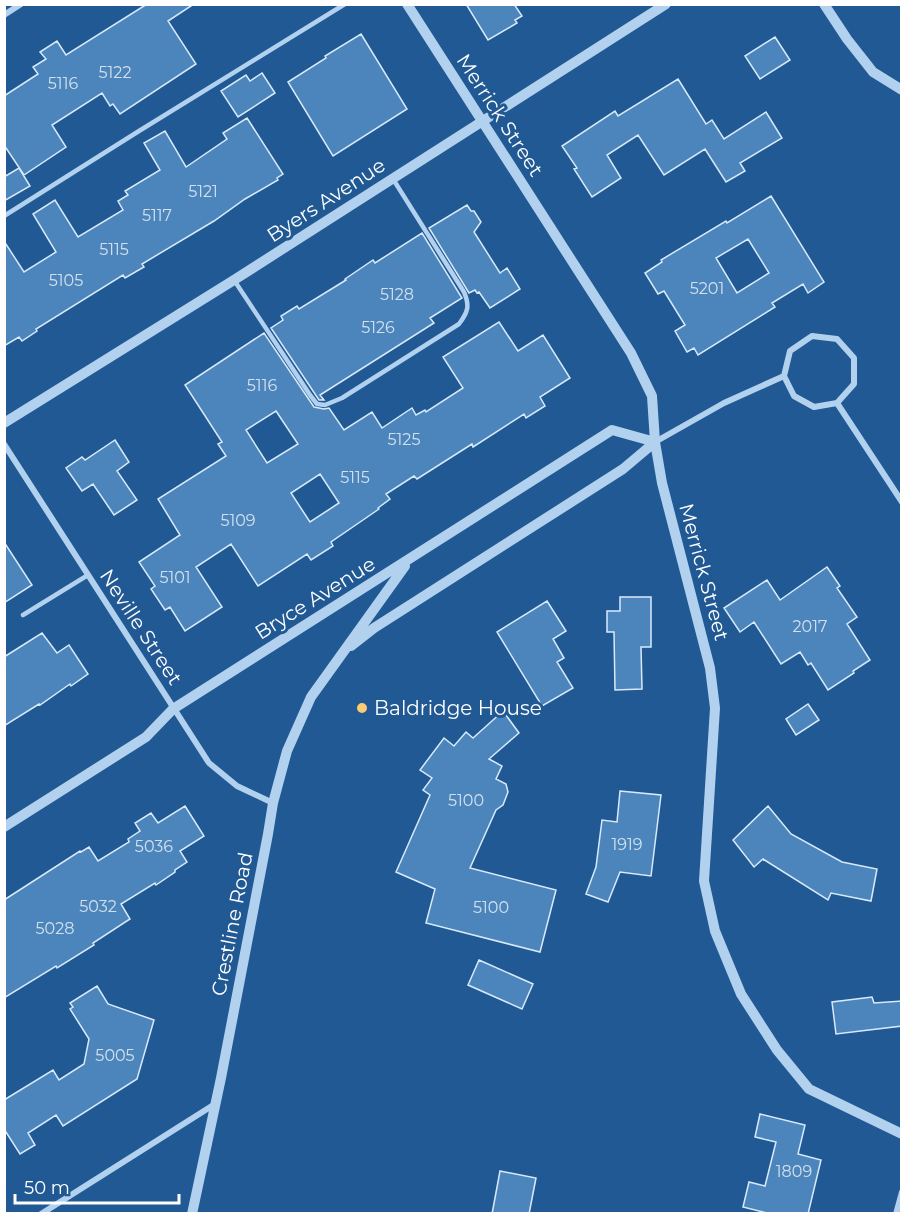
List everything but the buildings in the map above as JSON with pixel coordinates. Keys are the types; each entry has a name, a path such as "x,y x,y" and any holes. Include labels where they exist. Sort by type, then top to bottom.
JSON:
{"street":[{"path":"4,15 21,4"},
{"name":"Merrick Street","path":"407,4 631,353 652,396 655,442 662,483 710,668 715,708 704,881 715,931 741,994 777,1050 809,1089 902,1134"},
{"name":"Byers Avenue","path":"4,423 234,280 666,4"},
{"path":"824,4 847,39 873,72 902,90"},
{"path":"812,336 837,339 854,358 854,384 837,403 814,407 794,396 784,376 790,351 812,336"},
{"path":"341,654 375,628 623,469 655,442 724,403 784,376"},
{"path":"837,403 902,502"},
{"name":"Bryce Avenue","path":"4,826 146,737 174,709 612,430 655,442"},
{"name":"Neville Street","path":"4,444 209,763 237,786 273,803"},
{"name":"Crestline Road","path":"192,1214 273,803 287,751 311,697 409,560"},
{"path":"40,1214 215,1104"},
{"path":"896,1214 902,1192"}],"lane":[{"path":"4,216 345,4"},
{"path":"234,280 316,404 325,405 342,398 459,324 466,315 468,302 464,292 393,179"},
{"path":"23,615 88,575"}],"place":[{"name":"Baldridge House","path":"362,708"}]}
